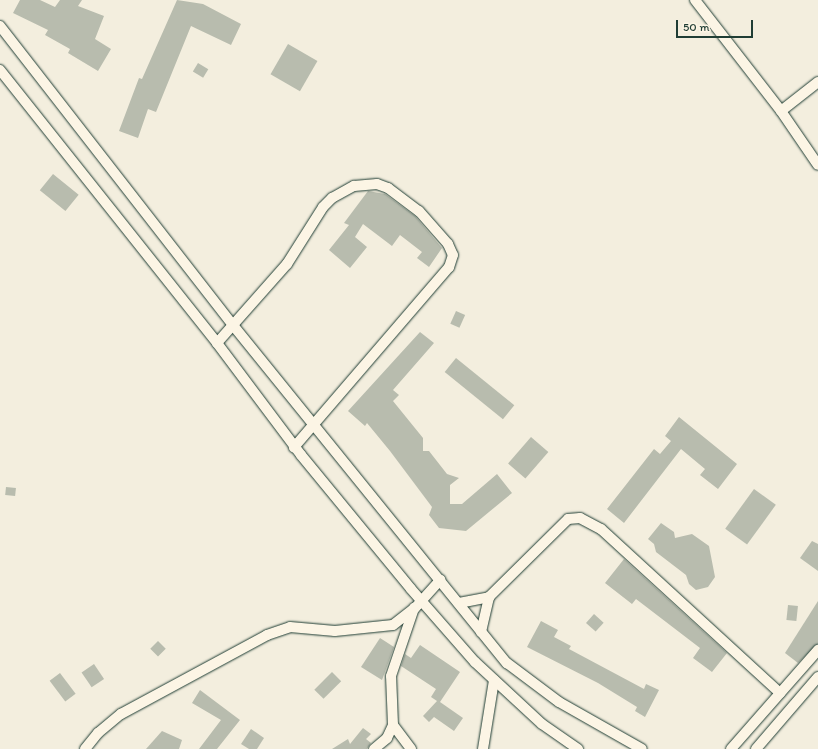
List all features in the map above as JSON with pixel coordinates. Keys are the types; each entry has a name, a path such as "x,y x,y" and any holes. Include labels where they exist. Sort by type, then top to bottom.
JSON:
{"street":[{"path":"695,0 781,111 818,165"},
{"path":"0,26 232,324 507,663 529,682 642,749"},
{"path":"0,70 217,342 294,446 420,599 494,680 542,724 578,749"},
{"path":"781,111 818,82"},
{"path":"217,342 287,264 323,207 332,198 354,186 377,184 388,188 419,211 448,244 453,255 449,267 314,426 294,446"},
{"path":"481,632 489,597 568,520 580,518 601,529 780,693"},
{"path":"374,749 387,738 393,725 391,676 414,608 420,599 440,580"},
{"path":"459,603 489,597"},
{"path":"85,749 98,733 121,714 285,628 375,629 393,625 414,608"},
{"path":"731,749 818,650"},
{"path":"756,749 818,678"},
{"path":"483,749 494,680"},
{"path":"393,725 411,749"}],"building":[{"path":"20,0 40,0 55,7 60,0 82,0 78,6 104,16 95,39 111,49 98,71 68,53 70,49 45,35 48,30 13,13"},
{"path":"177,0 203,4 241,24 231,45 191,26 156,112 148,109 138,138 119,131 139,78 142,79"},
{"path":"288,44 317,61 300,91 270,74"},
{"path":"198,63 208,69 203,78 193,72"},
{"path":"53,174 79,195 65,211 40,190"},
{"path":"368,191 385,194 415,216 442,248 429,267 417,258 422,252 400,235 392,246 363,224 355,237 367,247 350,268 329,250 349,225 344,223"},
{"path":"456,311 465,315 459,328 450,324"},
{"path":"420,332 434,343 393,390 399,395 393,401 423,438 423,451 429,451 447,474 459,478 450,485 450,504 462,504 497,474 512,493 466,531 439,528 429,515 432,507 390,451 367,423 365,426 348,411"},
{"path":"456,358 514,405 503,419 445,372"},
{"path":"679,417 737,464 718,489 700,475 705,469 681,449 624,523 607,509 654,449 660,454 671,441 665,436"},
{"path":"531,437 548,452 525,479 508,463"},
{"path":"6,487 16,488 15,496 5,495"},
{"path":"754,489 776,505 747,545 725,529"},
{"path":"661,523 674,532 675,538 692,534 709,546 715,577 708,587 696,590 689,584 686,575 656,552 654,544 648,539"},
{"path":"812,541 818,544 818,571 800,558"},
{"path":"624,559 727,653 712,672 693,658 700,648 636,599 632,604 605,583"},
{"path":"818,601 818,644 798,663 785,653"},
{"path":"788,605 798,606 796,621 786,620"},
{"path":"594,614 604,623 596,632 586,623"},
{"path":"541,621 558,630 554,637 571,646 569,649 644,689 646,684 659,690 645,717 635,711 637,707 598,683 527,647"},
{"path":"380,638 394,647 382,680 361,667"},
{"path":"158,641 166,649 158,657 150,649"},
{"path":"420,645 460,672 440,702 463,718 454,731 434,717 429,722 423,716 437,701 431,697 436,689 401,666 405,654 411,658"},
{"path":"94,664 104,679 92,687 82,672"},
{"path":"332,672 341,681 324,699 314,690"},
{"path":"60,673 76,694 65,702 50,681"},
{"path":"200,690 240,720 217,749 199,749 221,720 192,703"},
{"path":"363,728 371,734 366,739 371,743 367,749 332,749 348,739 350,744"},
{"path":"251,729 264,738 257,749 249,749 241,744"},
{"path":"162,731 182,740 179,749 146,749"}]}
